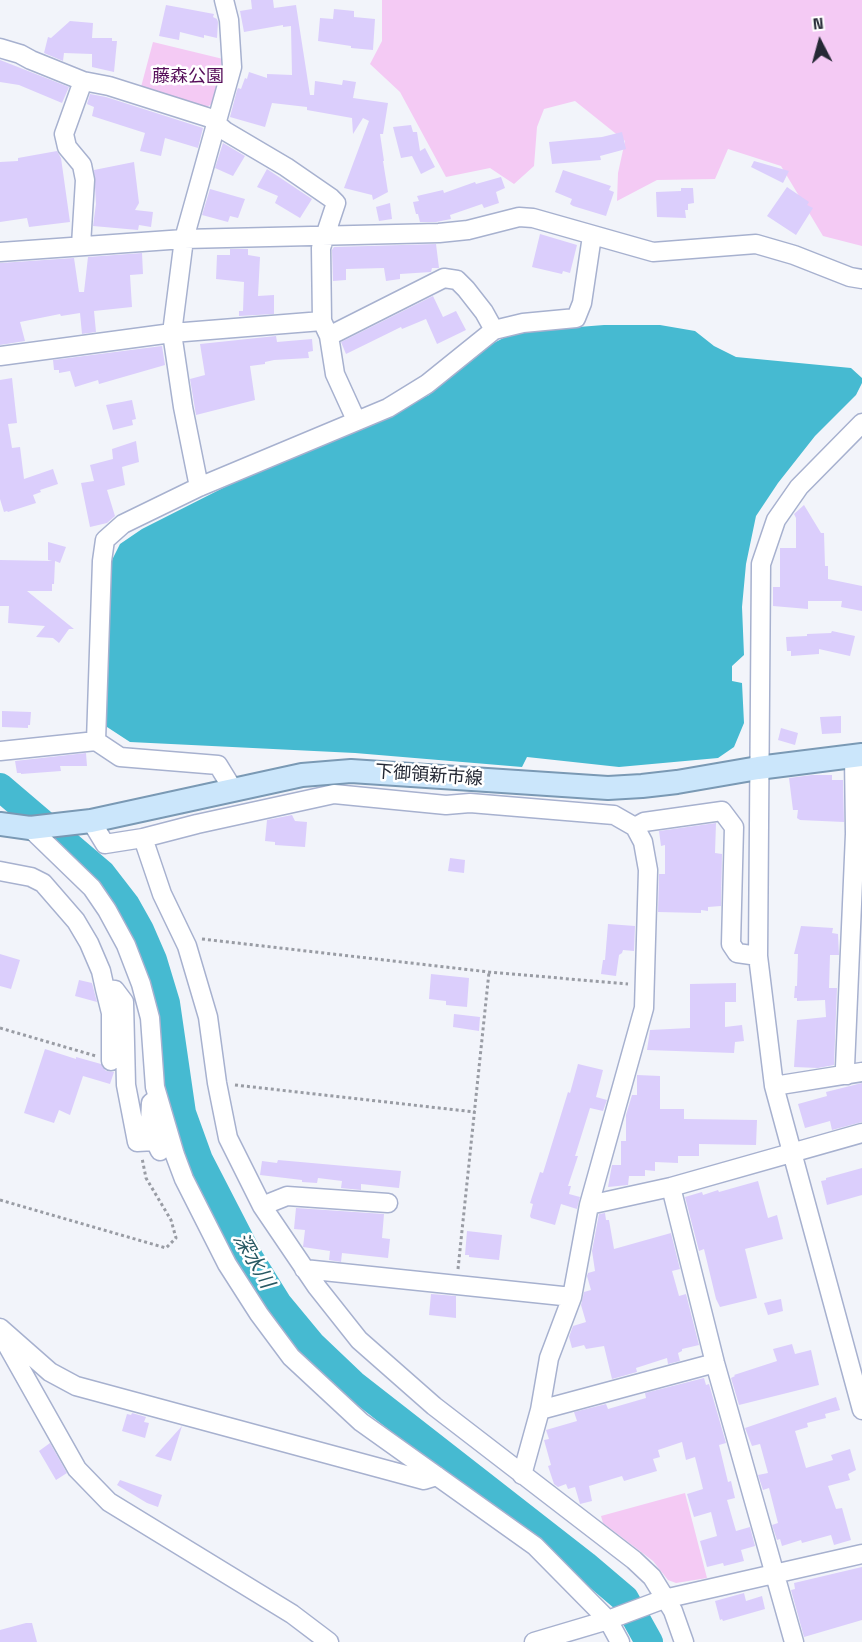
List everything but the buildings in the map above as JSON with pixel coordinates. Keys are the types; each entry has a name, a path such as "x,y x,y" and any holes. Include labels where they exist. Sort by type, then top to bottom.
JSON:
{"main road":[{"name":"下御領新市線","path":"0,824 30,828 91,821 302,775 351,771 608,788 677,782 758,768 858,755"}],"street":[{"path":"199,487 183,407 172,333 184,239 232,67 229,20 224,0"},
{"path":"0,48 20,54 83,81 141,96 210,118 225,131 286,167 336,203 321,248 325,329 335,374 356,420"},
{"path":"81,245 85,180 82,165 67,147 64,134 83,81"},
{"path":"0,252 184,239 439,233 468,230 519,217 533,218 653,252 756,244 794,255 850,277 862,279"},
{"path":"96,741 102,561 105,540 123,524 199,487 388,408 427,384 494,330 523,323 576,318 582,303 592,236"},
{"path":"0,356 172,333 325,329 444,278 457,280 466,289 484,312 494,330"},
{"path":"862,423 799,487 776,520 761,564 758,768 758,956 774,1086 862,1410"},
{"path":"0,751 96,741 120,757 218,765 234,791"},
{"path":"855,1074 845,1067 856,965 858,755"},
{"path":"91,821 105,844 143,838 334,794 446,805 470,803 614,815 635,827 643,842 648,870 644,1008 589,1204 572,1297 549,1358 540,1410 522,1475"},
{"path":"635,827 644,822 722,811 734,827 731,944 737,953 758,956"},
{"path":"30,828 92,888 126,945 141,984 150,1018 155,1086 168,1136 184,1179 227,1264 259,1314 291,1357 361,1422 535,1546 614,1618 620,1642"},
{"path":"143,838 162,894 187,946 208,1017 217,1083 228,1138 262,1206 304,1269 359,1340 434,1406 634,1560 652,1578 657,1602 673,1611 684,1642"},
{"path":"0,871 31,877 43,884 76,921 85,936 100,971 111,1013 111,1061"},
{"path":"105,990 114,990 124,1002 126,1085 145,1146 165,1160 184,1179"},
{"path":"774,1086 855,1074"},
{"path":"145,1146 151,1102 158,1097"},
{"path":"589,1204 671,1187 862,1133"},
{"path":"671,1187 715,1362 794,1642"},
{"path":"262,1206 287,1196 388,1203"},
{"path":"304,1269 572,1297"},
{"path":"0,1330 50,1372 76,1386 424,1480 437,1476"},
{"path":"0,1330 76,1469 109,1502 292,1614 329,1642"},
{"path":"540,1410 715,1362"},
{"path":"534,1642 614,1618 657,1602 862,1554"}],"path":[{"path":"187,946 199,939 489,972 644,985"},
{"path":"456,1285 489,972"},
{"path":"0,1028 111,1061"},
{"path":"217,1083 475,1112"},
{"path":"0,1200 166,1248 176,1238 171,1221 146,1178 145,1146"}],"green space":[{"path":"382,0 862,0 862,246 823,236 781,166 728,149 715,179 657,180 617,201 618,173 625,141 575,101 544,109 537,127 534,166 514,184 490,168 446,177 400,92 370,64 382,41"},
{"name":"藤森公園","path":"153,42 223,59 212,104 203,109 141,87"},
{"path":"685,1493 707,1578 676,1583 668,1580 653,1561 603,1523 601,1516"}],"water":[{"path":"604,325 660,325 695,331 714,346 736,357 851,368 862,378 856,395 815,436 778,483 756,516 746,564 742,607 744,655 732,666 732,681 742,683 744,723 734,747 718,758 619,767 527,757 522,767 355,753 130,742 107,727 104,699 110,564 120,544 142,529 298,450 376,422 429,395 488,346 515,332"}],"waterway":[{"name":"深水川","path":"0,787 102,874 126,905 140,930 153,960 166,1003 182,1113 199,1160 250,1259 278,1304 312,1345 353,1384 585,1565 625,1599 649,1642"}]}
